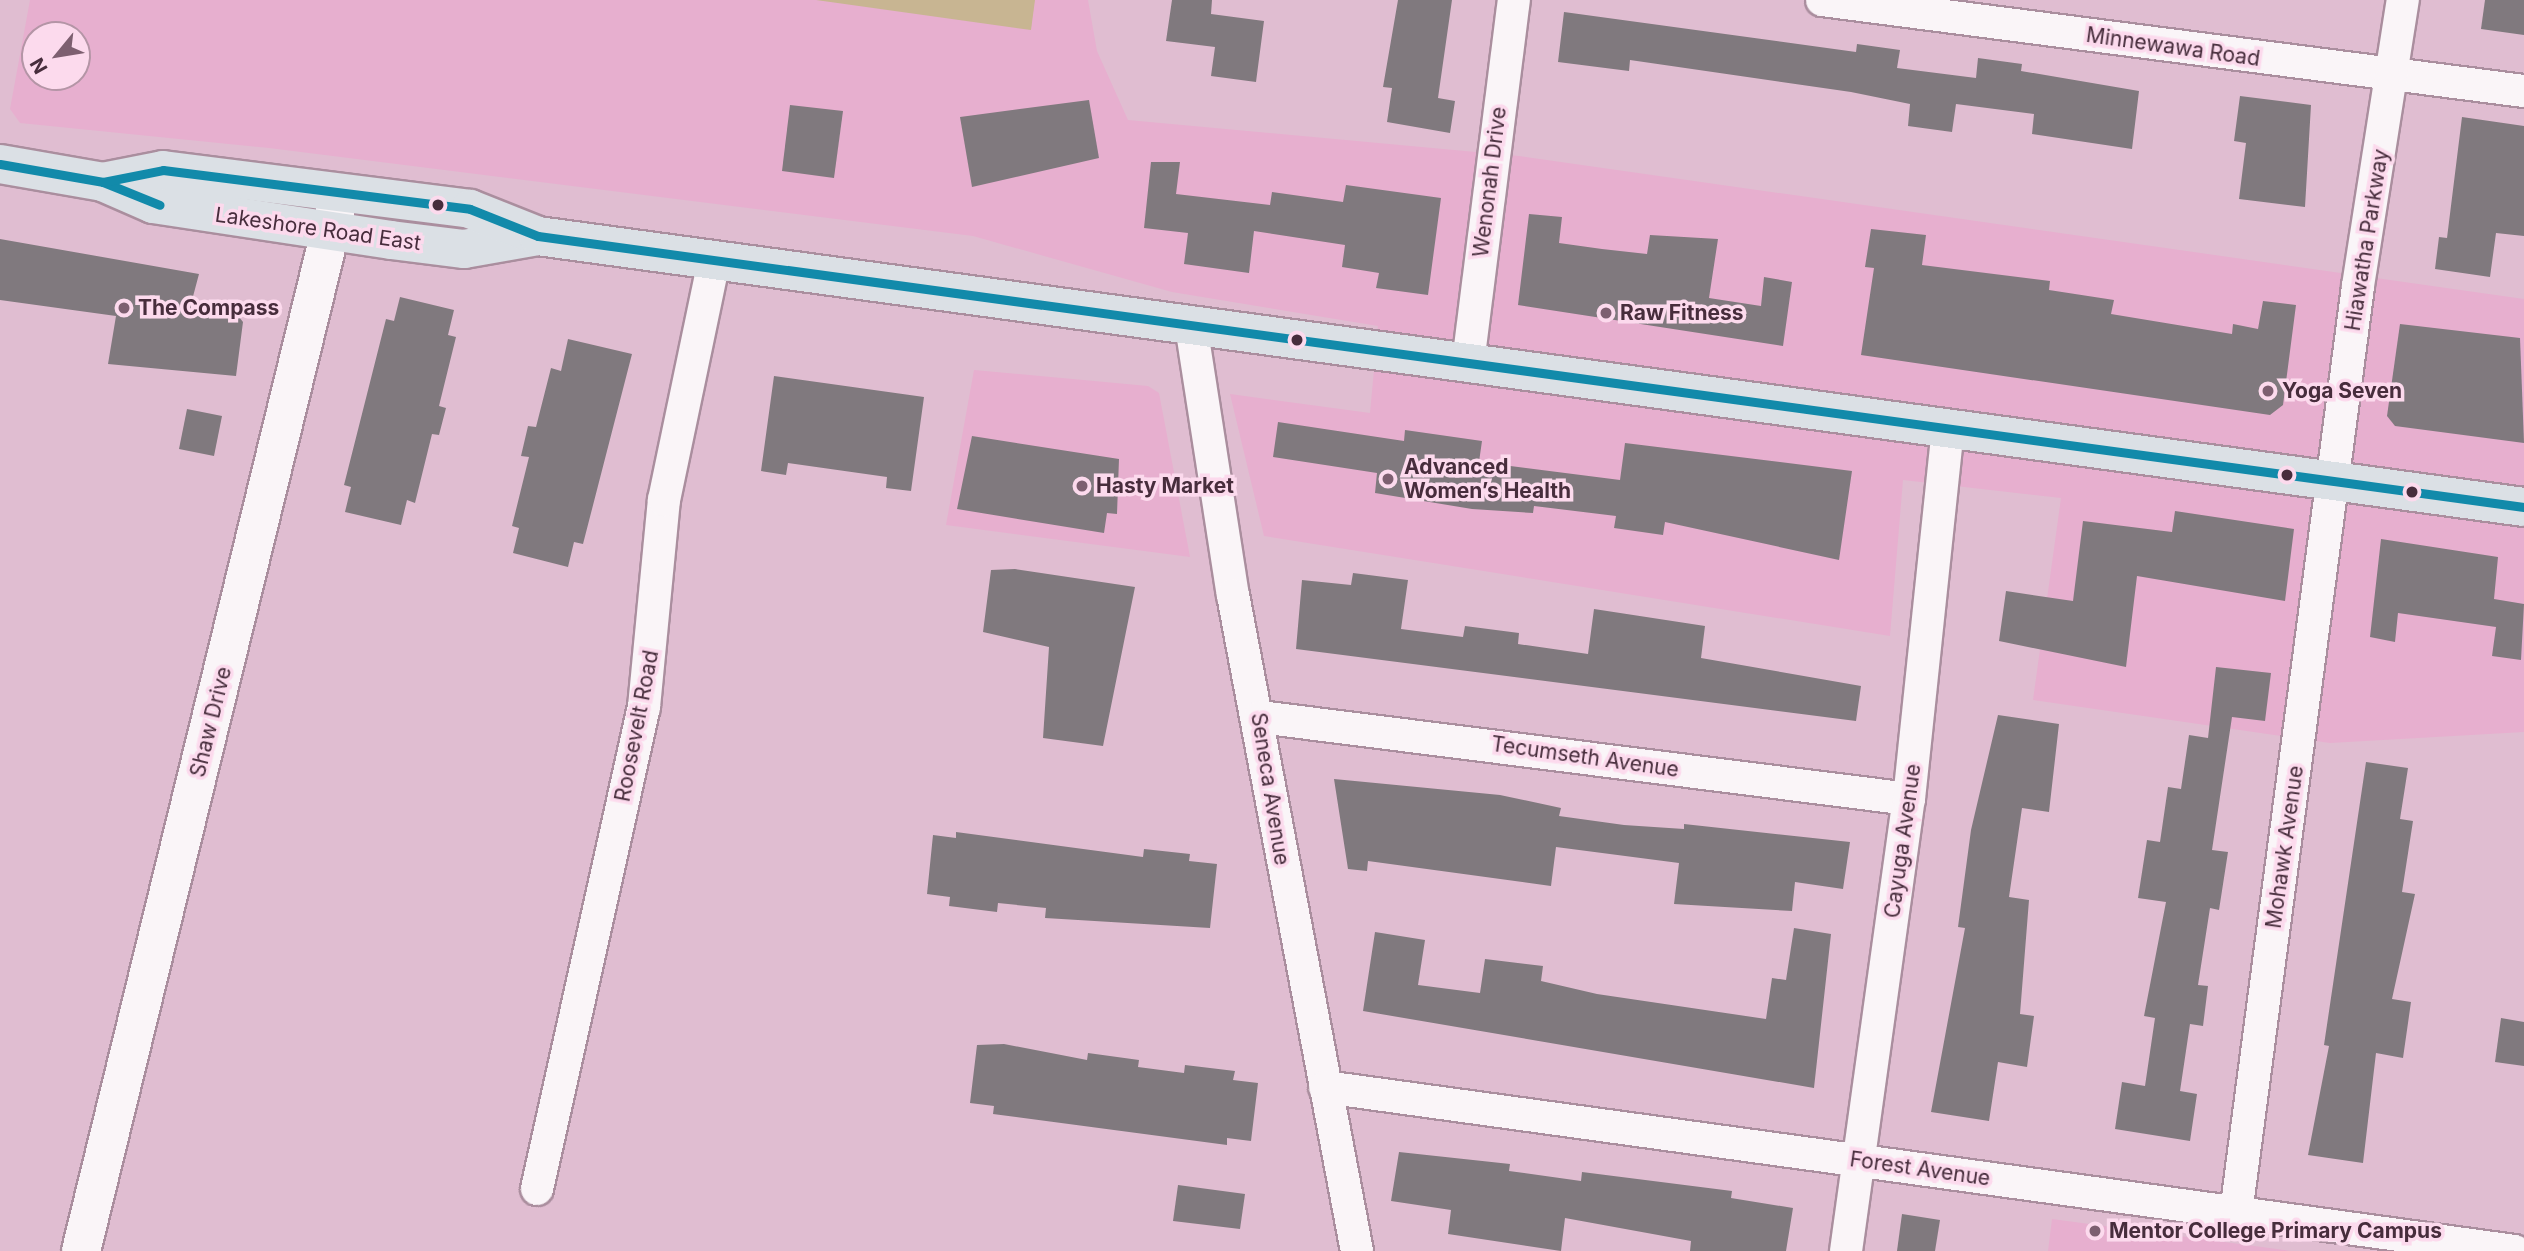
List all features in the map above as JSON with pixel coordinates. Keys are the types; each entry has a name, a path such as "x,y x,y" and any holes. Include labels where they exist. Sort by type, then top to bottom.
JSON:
{"main road":[{"name":"Lakeshore Road East","path":"0,164 103,183 153,204 331,232 464,249 538,236"},
{"name":"Lakeshore Road East","path":"103,183 163,170 470,209 538,236 2524,507"}],"street":[{"name":"Wenonah Drive","path":"1468,363 1514,0"},
{"name":"Minnewawa Road","path":"1822,0 2524,91"},
{"name":"Hiawatha Parkway","path":"2334,481 2403,0"},
{"name":"Shaw Drive","path":"81,1251 339,192"},
{"name":"Roosevelt Road","path":"537,1189 645,707 664,500 714,261"},
{"name":"Seneca Avenue","path":"1191,326 1233,595 1260,717 1325,1087 1357,1251"},
{"name":"Cayuga Avenue","path":"1846,1251 1909,799 1948,429"},
{"name":"Mohawk Avenue","path":"2236,1213 2334,481"},
{"name":"Tecumseth Avenue","path":"1260,717 1909,799"},
{"name":"Forest Avenue","path":"1325,1087 2515,1251"}],"shaded area":[{"path":"30,0 1088,0 1097,51 1128,120 1519,156 2524,299 2524,732 2330,743 2033,700 2061,498 1903,480 1890,636 1264,536 1230,394 1370,413 1378,326 1172,292 973,236 269,148 20,123 10,109 21,49 21,91 91,91 91,21 26,21"},
{"path":"816,0 1035,0 1031,30"},
{"path":"974,370 1148,386 1159,393 1190,557 946,525"},
{"name":"Mentor College Primary Campus","path":"2052,1219 2291,1251 2048,1251"}],"building":[{"path":"1172,0 1212,0 1211,14 1264,21 1256,82 1211,76 1215,47 1166,41"},
{"path":"1398,0 1452,0 1438,98 1455,101 1450,133 1387,122 1392,88 1383,87"},
{"path":"2485,0 2524,0 2524,35 2481,29"},
{"path":"1564,12 1856,52 1857,44 1900,50 1897,68 1976,78 1978,58 2022,64 2021,71 2139,91 2132,149 2032,134 2034,114 1956,104 1952,132 1908,126 1910,104 1851,92 1630,60 1629,71 1558,62"},
{"path":"2240,96 2311,105 2305,207 2239,199 2246,143 2234,141"},
{"path":"1089,100 1099,158 972,187 960,117"},
{"path":"790,105 843,111 834,178 782,171"},
{"path":"2462,117 2524,126 2524,236 2496,233 2490,277 2435,269 2439,237 2447,238"},
{"path":"1151,162 1180,162 1176,194 1270,205 1272,192 1343,202 1346,185 1441,198 1428,295 1376,288 1379,273 1342,267 1345,245 1254,231 1249,273 1184,264 1188,233 1144,228"},
{"path":"1529,214 1562,217 1559,243 1602,249 1647,254 1650,235 1718,239 1709,298 1761,306 1764,277 1792,282 1783,346 1518,305"},
{"path":"1871,229 1926,235 1922,265 2050,281 2049,290 2114,300 2111,314 2232,334 2233,324 2258,329 2263,301 2296,305 2283,405 2270,415 1861,355 1874,268 1865,267"},
{"name":"The Compass","path":"0,239 199,274 191,304 232,308 243,322 236,376 108,364 116,316 0,300"},
{"path":"400,297 454,310 448,335 456,337 439,406 446,408 439,435 432,434 415,503 407,500 401,525 345,512 351,487 344,485 386,319 394,321"},
{"path":"2400,324 2520,338 2524,443 2395,426 2387,416"},
{"path":"568,339 632,354 583,544 574,542 568,567 513,553 519,528 512,526 529,457 521,456 528,426 536,427 551,368 561,371"},
{"path":"774,376 924,397 911,491 886,488 887,477 788,463 786,475 761,471"},
{"path":"187,409 222,416 214,456 179,449"},
{"path":"1278,422 1404,441 1405,430 1482,441 1479,462 1620,480 1625,443 1852,471 1839,560 1665,522 1663,535 1614,528 1616,516 1534,506 1533,513 1472,509 1375,493 1377,473 1273,457"},
{"path":"972,436 1119,459 1117,514 1107,513 1104,533 957,509"},
{"path":"2175,511 2294,529 2285,601 2137,576 2126,667 1999,641 2006,591 2073,601 2083,521 2172,532"},
{"path":"2381,539 2498,557 2494,599 2524,604 2521,660 2492,656 2496,627 2398,613 2395,642 2370,637"},
{"path":"1015,569 1135,587 1103,746 1043,738 1049,647 983,632 991,570"},
{"path":"1353,573 1408,580 1401,629 1463,637 1465,626 1519,633 1518,644 1588,654 1594,609 1705,626 1701,658 1861,686 1856,721 1296,649 1302,580 1351,585"},
{"path":"2216,667 2271,673 2265,721 2232,717 2212,850 2228,852 2219,910 2210,908 2198,985 2208,986 2203,1026 2190,1024 2180,1091 2197,1094 2190,1141 2115,1129 2122,1082 2145,1086 2155,1018 2144,1016 2166,902 2138,898 2147,840 2160,842 2168,787 2181,789 2189,735 2208,738"},
{"path":"1998,715 2059,724 2049,812 2022,808 2009,897 2029,900 2020,1014 2034,1016 2027,1067 1998,1062 1989,1121 1931,1112 1965,928 1958,927 1971,830"},
{"path":"2366,762 2408,768 2400,819 2413,821 2402,892 2415,894 2392,999 2411,1002 2403,1058 2376,1053 2363,1163 2308,1155 2329,1046 2324,1045"},
{"path":"1334,779 1500,795 1561,808 1559,816 1624,825 1684,829 1684,824 1850,842 1843,889 1795,882 1792,911 1674,904 1679,863 1556,847 1551,886 1368,861 1367,871 1348,869"},
{"path":"956,832 1143,857 1144,849 1190,854 1189,861 1217,864 1210,928 1045,918 1046,908 998,903 997,912 949,906 950,897 927,894 933,835 956,838"},
{"path":"1794,928 1831,934 1814,1088 1363,1011 1375,932 1425,940 1418,985 1480,993 1485,959 1543,966 1541,981 1597,994 1766,1019 1772,978 1786,980"},
{"path":"2501,1018 2524,1022 2524,1066 2495,1062"},
{"path":"1004,1044 1087,1060 1088,1053 1139,1060 1138,1067 1184,1073 1185,1065 1235,1071 1233,1080 1258,1083 1251,1141 1227,1138 1227,1145 993,1114 994,1106 970,1103 977,1045"},
{"path":"1399,1152 1510,1164 1509,1171 1581,1181 1582,1172 1732,1191 1731,1198 1793,1208 1786,1251 1690,1251 1691,1241 1565,1218 1561,1251 1448,1234 1451,1210 1391,1201"},
{"path":"1178,1185 1245,1194 1240,1229 1173,1221"},
{"path":"1902,1214 1940,1220 1935,1251 1897,1251"}],"transit line":[{"path":"0,164 103,182 160,205"},
{"path":"103,182 163,170 470,209 538,236 2524,507"}],"place":[{"name":"The Compass","path":"124,308"},
{"name":"Raw Fitness","path":"1606,313"},
{"name":"Yoga Seven","path":"2268,391"},
{"name":"Advanced Women’s Health","path":"1388,479"},
{"name":"Hasty Market","path":"1082,486"},
{"name":"Mentor College Primary Campus","path":"2095,1231"}]}
